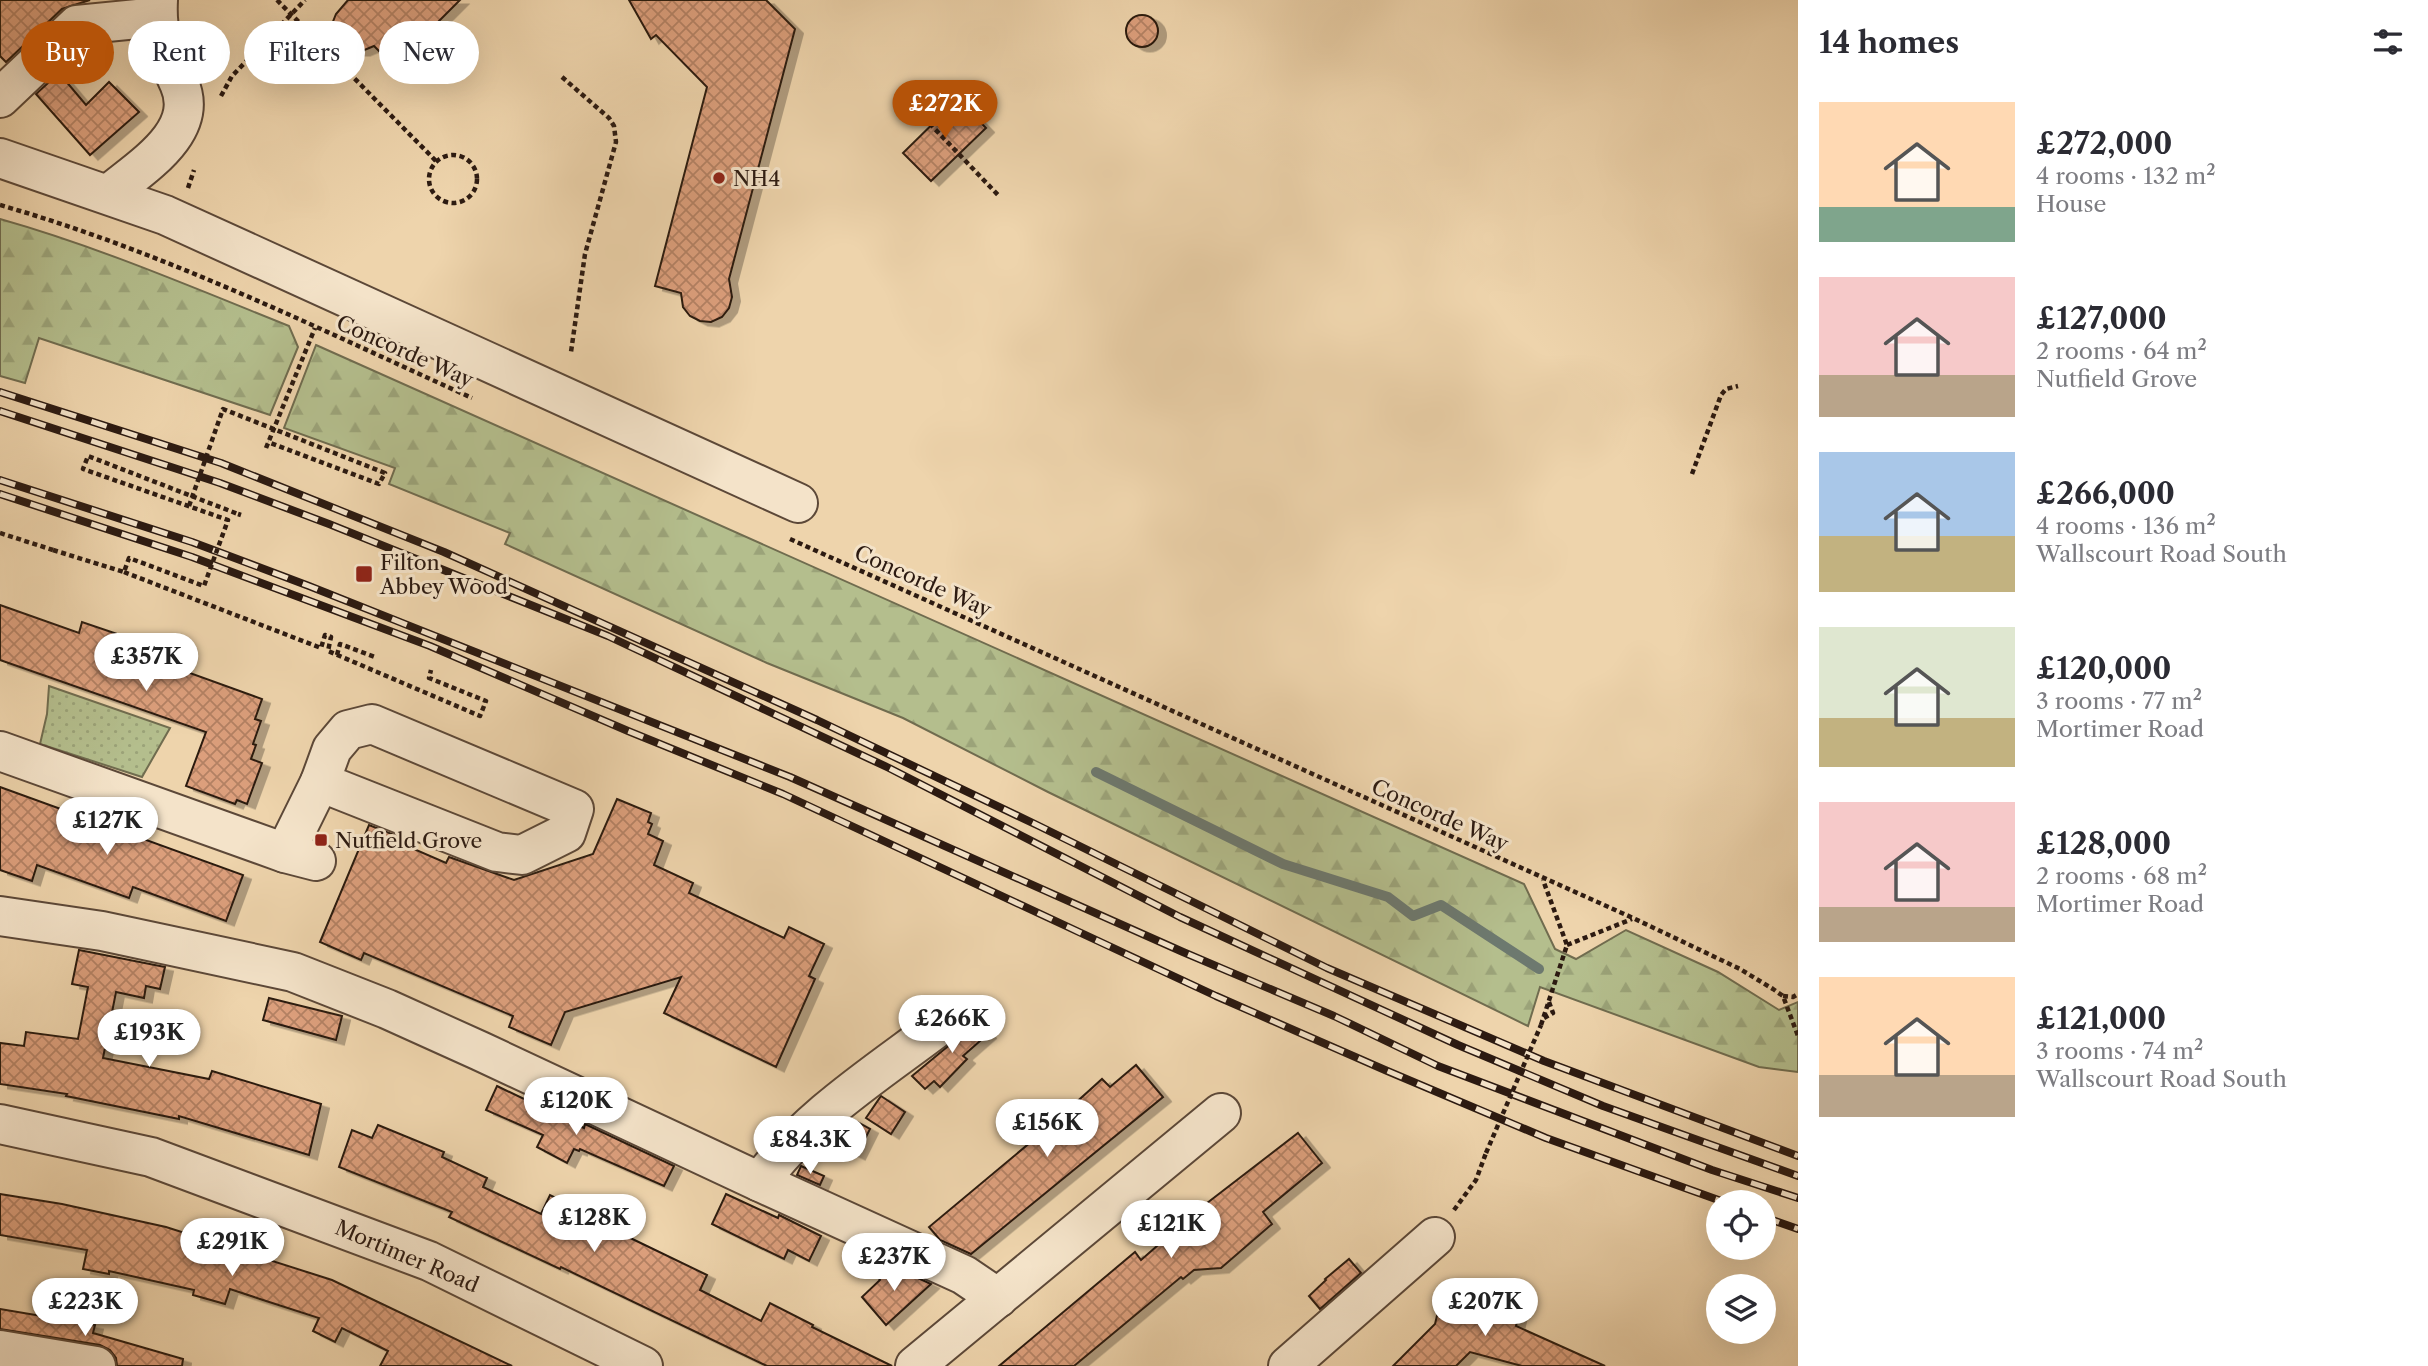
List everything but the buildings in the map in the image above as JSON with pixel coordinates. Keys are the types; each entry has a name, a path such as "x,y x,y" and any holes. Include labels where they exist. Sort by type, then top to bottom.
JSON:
{"street":[{"path":"0,99 77,25 158,9 164,53 182,94 182,121 157,154 109,194"},
{"path":"0,158 165,215 789,519"},
{"path":"0,751 300,857 320,782 332,749 348,730 372,724 575,809 566,833 522,855 497,852 320,782"},
{"path":"0,916 102,932 293,972 469,1045 964,1275 998,1298"},
{"path":"760,1182 772,1164 837,1102 934,1030"},
{"path":"915,1366 1221,1113"},
{"name":"Mortimer Road","path":"0,1125 151,1157 189,1171 429,1261 643,1366"},
{"path":"1288,1366 1435,1237"},
{"path":"0,1350 96,1366"}],"path":[{"path":"277,0 437,162"},
{"path":"562,77 609,118 614,126 616,142 585,254 571,352"},
{"path":"912,105 998,195"},
{"path":"456,155 467,159 474,167 477,177 476,187 470,196 461,202 451,203 441,200 433,192 431,171 437,162 456,155"},
{"name":"Concorde Way","path":"0,205 147,254 479,401"},
{"path":"266,448 316,328"},
{"path":"1692,474 1721,395 1726,389 1738,386"},
{"path":"190,506 223,410 385,473 379,484 268,442"},
{"path":"124,572 129,558 204,586 228,520 83,469 88,456 240,514"},
{"name":"Concorde Way","path":"789,519 1543,879 1740,969 1783,996"},
{"path":"0,533 124,572 321,648 325,635 331,637 328,651 480,716 486,701 429,678 431,670"},
{"path":"337,654 340,644 374,657"},
{"path":"1435,1237 1476,1180 1543,1019 1553,1013 1548,1002 1567,945 1543,879"},
{"path":"1567,945 1633,918"},
{"path":"1798,994 1793,997 1783,996 1798,1036"}],"green space":[{"path":"0,219 110,255 289,326 298,347 270,415 39,338 25,383 0,376"},
{"path":"316,345 1524,884 1555,949 1576,959 1626,930 1718,972 1779,1010 1798,1002 1798,1072 1759,1067 1540,987 1528,1026 1048,792 903,718 767,663 505,544 510,533 389,484 395,468 284,428"},
{"path":"49,686 170,728 142,777 40,744 47,714"}],"waterway":[{"path":"1096,772 1283,864 1388,897 1413,916 1441,905 1539,969"}],"railway":[{"path":"0,392 221,463 444,552 817,720 1327,968 1544,1061 1798,1156"},
{"path":"0,411 220,483 608,636 889,768 1180,917 1458,1045 1603,1106 1798,1176"},
{"path":"0,480 192,542 790,777 1183,952 1334,1016 1438,1066 1712,1170 1798,1198"},
{"path":"0,494 192,557 430,646 783,794 1216,996 1385,1070 1546,1138 1706,1196"},
{"path":"1776,1221 1798,1229"}],"place":[{"name":"NH4","path":"719,178"},
{"name":"Filton Abbey Wood","path":"364,574"},
{"name":"Nutfield Grove","path":"321,840"}]}
